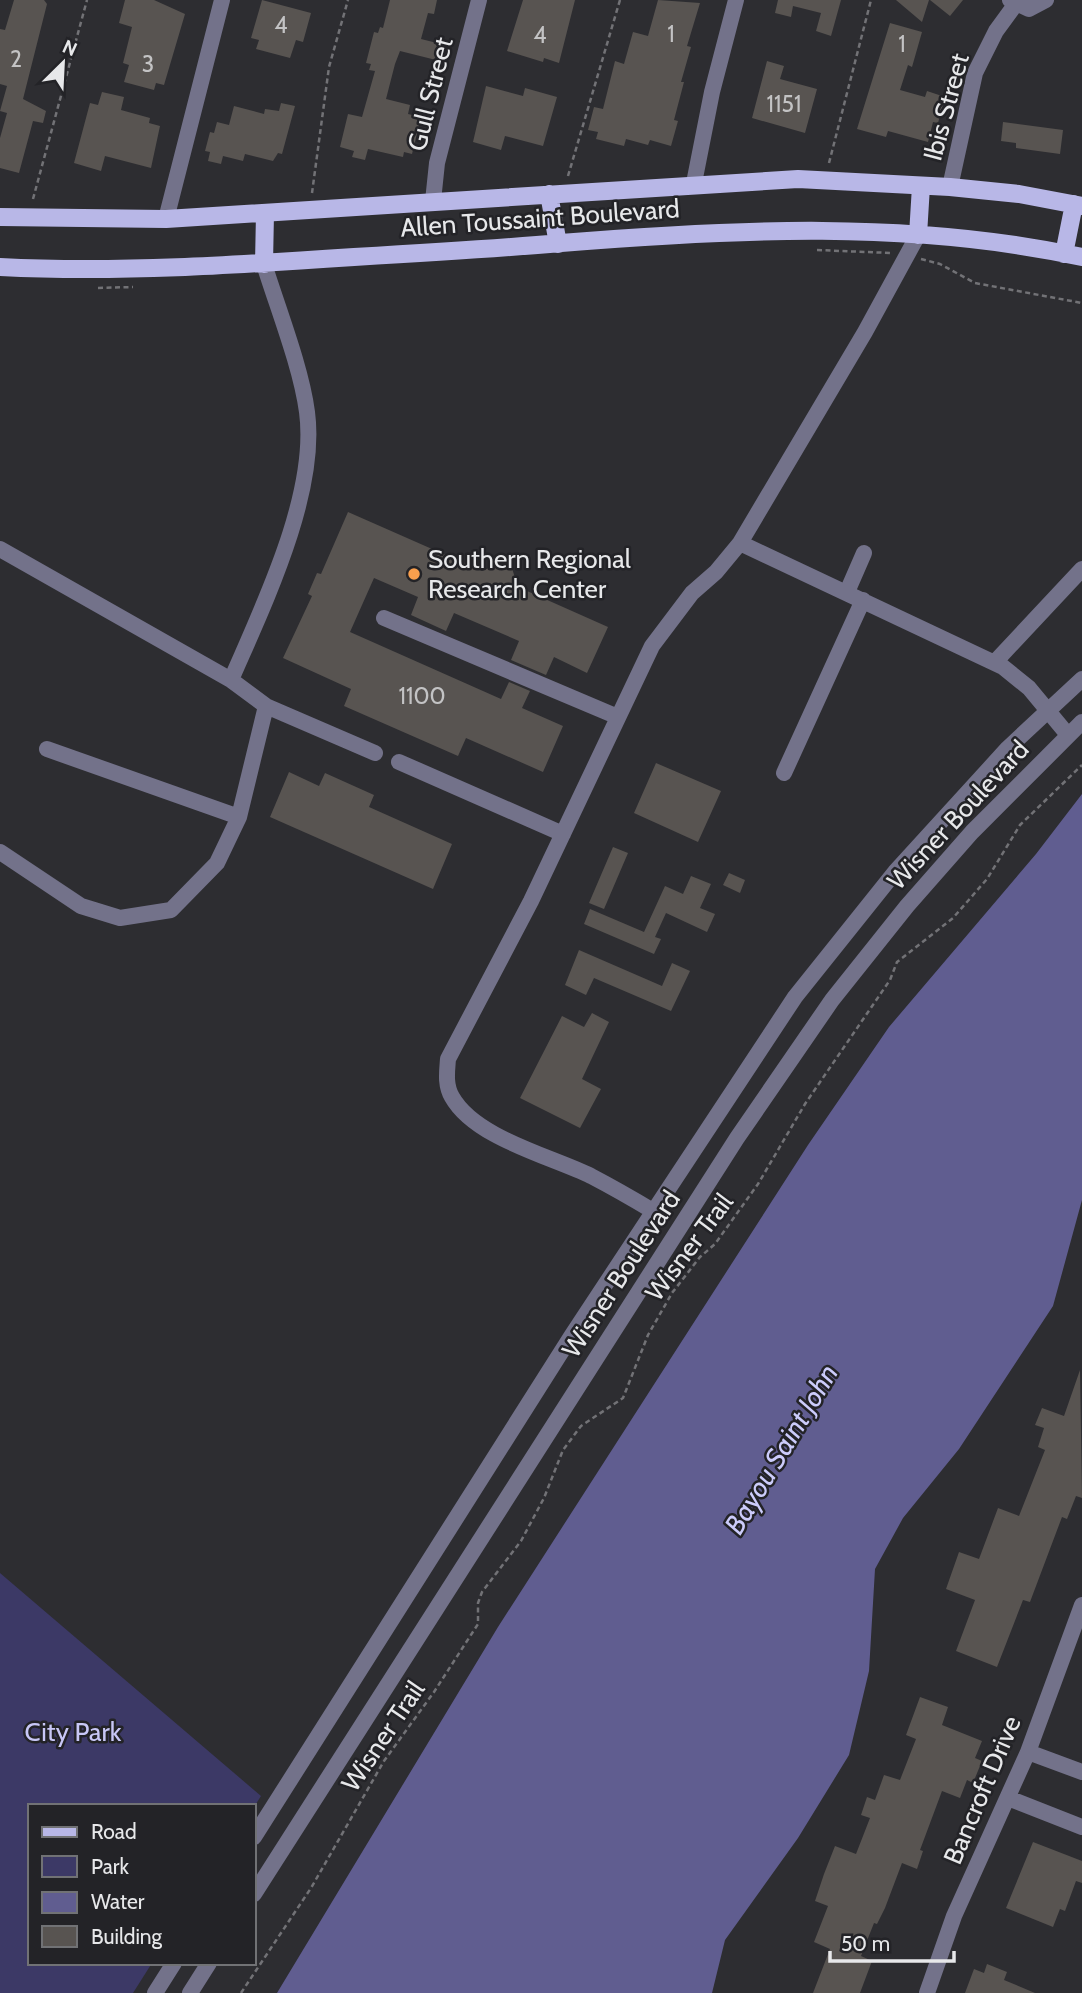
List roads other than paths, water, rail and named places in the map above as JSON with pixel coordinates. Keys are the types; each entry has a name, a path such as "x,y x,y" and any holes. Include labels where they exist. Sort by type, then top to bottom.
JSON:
{"main road":[{"name":"Allen Toussaint Boulevard","path":"0,217 166,219 694,183 825,179 950,187 1078,205"},
{"path":"918,234 921,186"},
{"path":"556,194 558,244"},
{"path":"1073,256 1078,205"},
{"path":"264,264 265,213"},
{"name":"Allen Toussaint Boulevard","path":"0,267 144,269 264,264 759,230 850,229 961,237 1073,256"}],"street":[{"path":"166,219 222,0"},
{"name":"Gull Street","path":"433,201 437,163 479,0"},
{"path":"694,183 736,0"},
{"name":"Ibis Street","path":"950,187 975,73 996,31 1013,2 1029,9 1046,0"},
{"path":"653,1211 592,1177 480,1126 465,1114 447,1085 448,1059 531,901 652,646 673,616 740,543 918,234"},
{"path":"231,680 271,587 308,465 307,412 264,264"},
{"path":"740,543 995,662 1029,688 1068,735"},
{"path":"0,549 231,680 266,706 374,752"},
{"path":"847,592 864,553"},
{"path":"995,662 1082,569"},
{"path":"784,773 863,600"},
{"path":"384,618 618,717"},
{"name":"Wisner Boulevard","path":"256,1834 653,1211 795,997 895,872 1046,710 1082,679"},
{"path":"0,852 81,906 120,918 170,910 217,863 239,817 266,706"},
{"name":"Wisner Boulevard","path":"256,1891 737,1138 832,1000 923,888 1035,766 1082,722"},
{"path":"47,749 239,817"},
{"path":"399,762 563,834"},
{"name":"Bancroft Drive","path":"927,1993 954,1916 1028,1752 1082,1605"},
{"path":"1028,1752 1082,1772"},
{"path":"1007,1798 1082,1826"},
{"path":"155,1993 173,1965"},
{"path":"190,1993 208,1965"}],"water":[{"name":"Bayou Saint John","path":"1082,794 1082,1200 1053,1306 959,1449 903,1518 875,1569 869,1671 849,1755 798,1838 725,1940 712,1993 277,1993 498,1627 808,1145 889,1027 1036,854"}],"place":[{"name":"Southern Regional Research Center","path":"414,574"}],"park label":[{"name":"City Park","path":"73,1732"}]}
